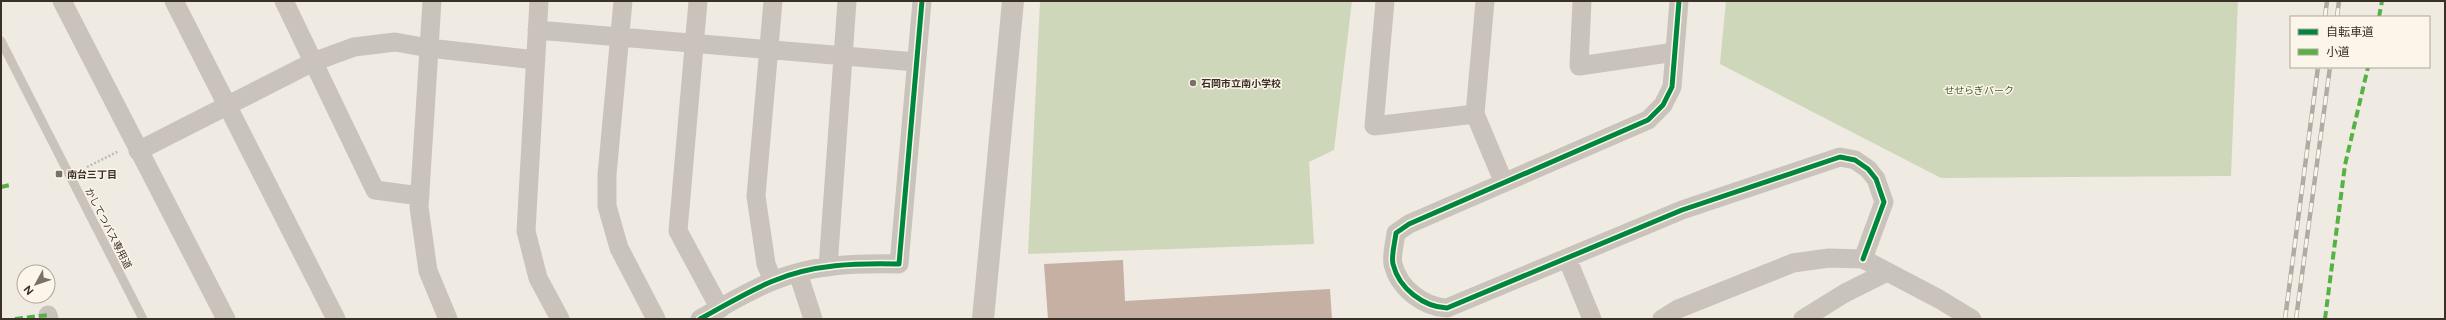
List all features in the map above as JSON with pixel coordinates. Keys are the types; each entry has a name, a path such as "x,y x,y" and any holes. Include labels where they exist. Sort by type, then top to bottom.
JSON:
{"street":[{"path":"62,1 226,319"},
{"path":"174,1 226,106 336,319"},
{"path":"284,1 375,190 420,196"},
{"path":"432,1 419,206 428,271 448,319"},
{"path":"539,1 526,231 538,278 560,319"},
{"path":"623,1 607,175 607,206 619,248 656,319"},
{"path":"698,1 678,231 720,308"},
{"path":"772,1 770,50 756,196 766,264 773,280"},
{"path":"828,267 842,56 848,1"},
{"path":"700,319 773,280 798,273 828,267 866,263 899,264 922,1"},
{"path":"983,319 1013,1"},
{"path":"1385,1 1374,126 1475,114"},
{"path":"1485,1 1475,114 1504,183"},
{"path":"1582,1 1578,66 1675,52"},
{"path":"1679,1 1672,87 1663,105 1648,120 1409,224 1396,233 1393,264 1403,283 1415,297 1434,308 1448,308 1682,210 1840,157 1855,160 1868,169 1876,179 1884,202 1863,259"},
{"path":"537,30 619,39 916,62"},
{"path":"136,147 226,106 313,62 354,48 377,43 395,42 429,48 536,60"},
{"path":"1566,258 1592,319"},
{"path":"1662,319 1678,309 1793,263 1829,258 1863,259 1972,319"},
{"path":"1803,319 1845,293 1886,272"},
{"path":"798,273 813,319"}],"lane":[{"name":"かしてつバス専用道","path":"1,41 143,319"}],"path":[{"path":"87,167 136,147"}],"green space":[{"name":"石岡市立南小学校","path":"1040,1 1352,1 1334,150 1309,162 1314,244 1028,254"},
{"name":"せせらぎパーク","path":"1726,1 2238,1 2231,176 1941,178 1720,64"}],"building":[{"path":"1123,260 1125,301 1330,289 1332,319 1048,319 1044,264"}],"railway":[{"path":"2325,16 2327,1"},
{"path":"2337,16 2339,1"},
{"path":"2285,319 2318,68"},
{"path":"2296,319 2330,68"}],"marked path":[{"path":"2379,16 2382,1"},
{"path":"2325,319 2345,165 2368,68"},
{"path":"1,187 10,185"},
{"path":"15,319 48,315"}],"cycle path":[{"path":"700,319 745,294 788,275 819,268 851,264 899,264 922,1"},
{"path":"1679,1 1672,87 1663,105 1648,120 1409,224 1396,233 1393,249 1393,264 1401,281 1407,289 1421,300 1438,307 1447,308 1682,210 1840,157 1855,160 1868,169 1876,179 1884,202 1863,259"}],"place":[{"name":"石岡市立南小学校","path":"1193,83"},
{"name":"南台三丁目","path":"59,174"}]}
